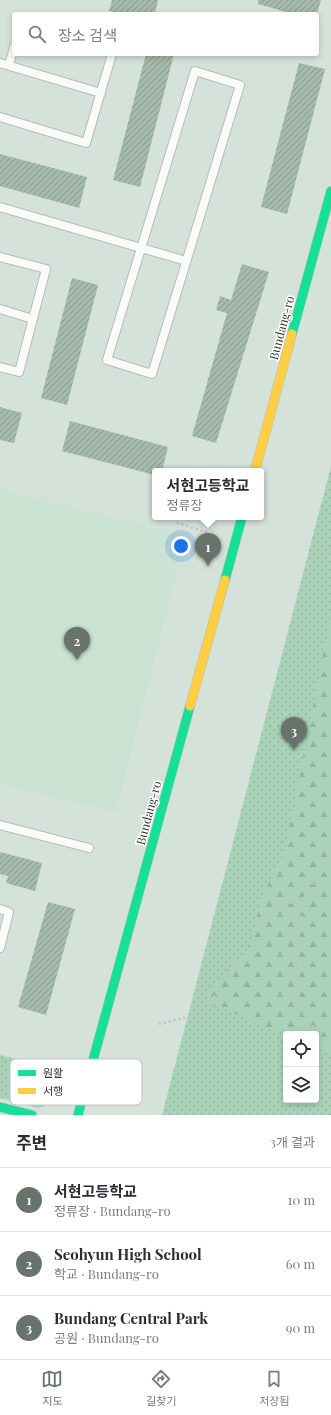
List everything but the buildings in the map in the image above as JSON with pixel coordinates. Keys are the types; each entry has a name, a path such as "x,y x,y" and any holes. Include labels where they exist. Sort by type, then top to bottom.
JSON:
{"main road":[{"name":"Bundang-ro","path":"256,468 331,191"},
{"name":"Bundang-ro","path":"93,1059 241,520"},
{"name":"Bundang-ro","path":"78,1115 81,1105"},
{"path":"0,1107 32,1115"}],"lane":[{"path":"8,65 12,53"},
{"path":"0,117 86,143 111,56"},
{"path":"0,63 101,93"},
{"path":"195,71 240,85 186,261 152,374 107,360 195,71"},
{"path":"0,207 186,261"},
{"path":"0,257 46,269 19,372 0,366"},
{"path":"0,309 33,319"},
{"path":"0,825 89,848"},
{"path":"0,909 9,912 0,948"}],"path":[{"path":"179,520 178,523 209,533"},
{"path":"314,549 331,553"},
{"path":"331,853 305,897 296,949 299,1009 321,1037 331,1041"},
{"path":"159,1024 204,1013 262,916 305,897"}],"shaded area":[{"path":"0,490 186,536 116,812 0,784"}],"green space":[{"path":"331,466 331,1115 162,1115"},
{"path":"331,614 331,1055 319,1049 319,1031 283,1031 283,1035 207,1002 212,984 238,966 251,940 262,896 284,854"},
{"path":"0,1055 16,1059 10,1059 10,1101 0,1098"},
{"path":"27,1105 46,1105 39,1108"}],"traffic: fast":[{"path":"292,334 331,191"},
{"path":"225,580 241,520"},
{"path":"93,1059 190,706"},
{"path":"78,1115 81,1105"},
{"path":"0,1107 32,1115"}],"traffic: slow":[{"path":"256,468 292,334"},
{"path":"190,706 225,580"}],"place":[{"name":"서현고등학교","path":"208,566"},
{"name":"Seohyun High School","path":"77,660"},
{"name":"Bundang Central Park","path":"294,750"}]}
